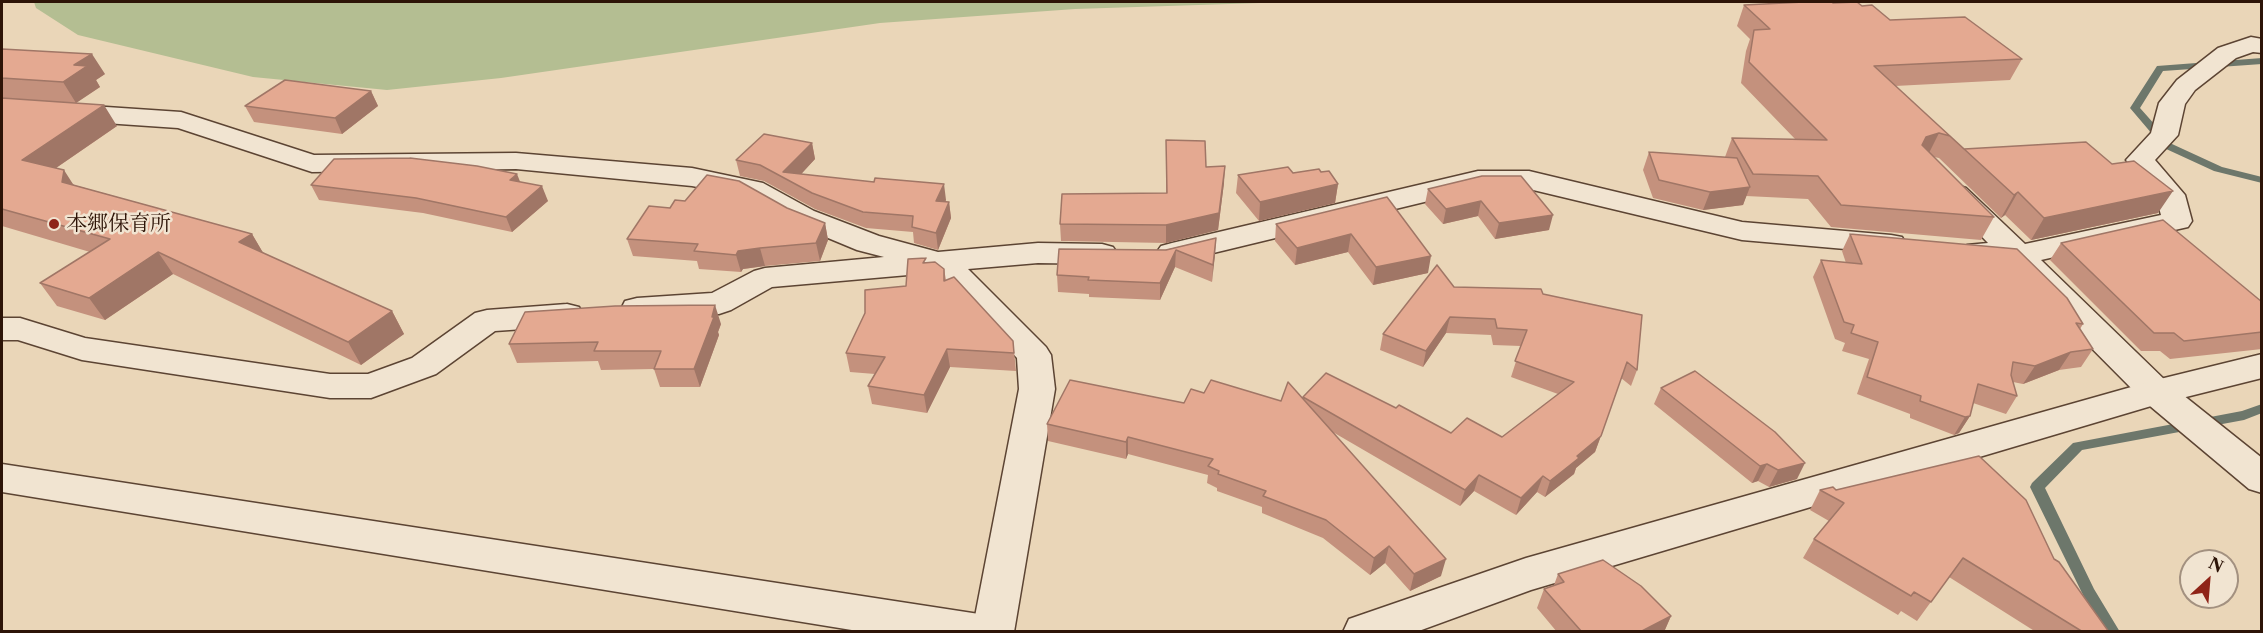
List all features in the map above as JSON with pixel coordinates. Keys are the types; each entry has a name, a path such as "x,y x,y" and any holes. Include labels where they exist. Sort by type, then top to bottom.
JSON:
{"street":[{"path":"1950,249 2020,255 2176,222 2170,195 2140,160 2164,135 2172,103 2186,85 2227,53 2251,44 2262,46"},
{"path":"2,108 182,120 312,165 516,161 692,177 753,189 803,217 868,243 937,262 965,282 1034,355 1037,389 993,632"},
{"path":"1936,174 2156,392 2262,479"},
{"path":"2,329 20,329 82,349 330,386 371,386 424,366 487,321 719,303 765,278 1038,253 1166,255 1478,180 1529,180 1742,231 1916,246"},
{"path":"1364,632 1526,574 2156,392 2262,366"},
{"path":"2,478 979,632"}],"green space":[{"path":"34,2 1291,2 1075,9 880,23 501,78 387,90 253,77 78,35 36,8"}],"building":[{"path":"1857,2 1862,6 1872,5 1890,20 1965,17 2022,59 1874,66 1950,136 1939,133 1926,137 1922,145 1994,217 1841,205 1818,176 1753,174 1732,138 1827,140 1749,62 1754,30 1770,29 1744,5"},
{"path":"2,49 92,54 74,65 87,66 63,82 2,78"},
{"path":"285,80 371,91 335,118 245,106"},
{"path":"2,98 104,105 22,160 64,170 62,182 252,234 239,242 392,311 348,342 158,252 89,298 40,283 110,239 2,209"},
{"path":"764,134 812,143 783,172 874,182 875,178 944,184 936,201 949,202 936,233 912,227 913,216 863,212 812,193 760,165 736,160"},
{"path":"1166,140 1205,141 1206,167 1225,166 1219,213 1166,225 1060,224 1062,194 1167,193"},
{"path":"2086,142 2112,164 2134,161 2173,191 2044,218 2018,192 2014,195 1964,149"},
{"path":"1649,152 1737,158 1750,187 1710,192 1659,180"},
{"path":"410,158 477,166 517,174 510,180 542,186 506,217 416,198 311,185 334,159"},
{"path":"1288,167 1293,173 1319,169 1321,172 1329,171 1338,184 1260,202 1238,175"},
{"path":"707,175 739,181 787,208 825,223 816,243 738,251 736,255 694,251 698,244 627,239 649,206 670,208 675,200 685,201"},
{"path":"1482,176 1521,176 1553,215 1499,223 1481,201 1446,209 1428,189"},
{"path":"1387,197 1431,256 1376,267 1351,234 1297,248 1276,224"},
{"path":"2163,220 2262,302 2262,332 2184,341 2174,333 2154,333 2061,243"},
{"path":"1850,234 2017,249 2067,298 2083,324 2076,323 2093,349 2071,352 2035,366 2013,362 2011,375 2017,396 1978,384 1970,416 1965,417 1920,401 1921,396 1867,377 1878,342 1851,333 1854,325 1844,322 1821,260 1862,264"},
{"path":"1216,238 1213,265 1176,250 1160,283 1088,280 1089,277 1057,275 1059,249 1166,250"},
{"path":"926,258 923,263 935,262 944,269 944,281 954,277 1013,341 1014,353 947,349 924,395 868,386 885,357 846,353 865,313 865,290 906,286 908,259"},
{"path":"1437,265 1454,287 1541,289 1543,294 1642,315 1637,370 1627,362 1601,436 1577,456 1579,458 1550,481 1543,476 1521,498 1479,475 1465,490 1303,397 1326,373 1396,408 1399,405 1451,433 1467,418 1502,437 1574,382 1515,361 1527,330 1497,328 1495,319 1450,317 1426,351 1383,334"},
{"path":"715,305 712,317 714,317 694,369 654,369 661,351 594,351 598,342 509,344 525,312 615,306"},
{"path":"1695,371 1775,432 1805,463 1778,470 1767,464 1760,466 1661,388"},
{"path":"1070,380 1184,403 1191,389 1204,393 1211,380 1281,401 1288,382 1446,559 1414,574 1389,546 1374,558 1326,520 1263,496 1266,491 1218,474 1219,471 1208,466 1213,459 1128,437 1126,442 1047,424"},
{"path":"1979,456 2026,500 2054,559 2059,562 2109,632 2083,632 1963,558 1931,602 1914,592 1911,596 1814,539 1844,503 1820,490 1833,487 1836,490"},
{"path":"1603,560 1641,586 1671,616 1640,632 1582,632 1544,589 1564,582 1558,574"}],"waterway":[{"path":"2262,61 2160,68 2135,108 2168,146 2218,169 2262,180"},
{"path":"2112,632 2089,593 2037,487 2078,446 2244,415 2262,408"}],"place":[{"name":"本郷保育所","path":"54,224"}]}
